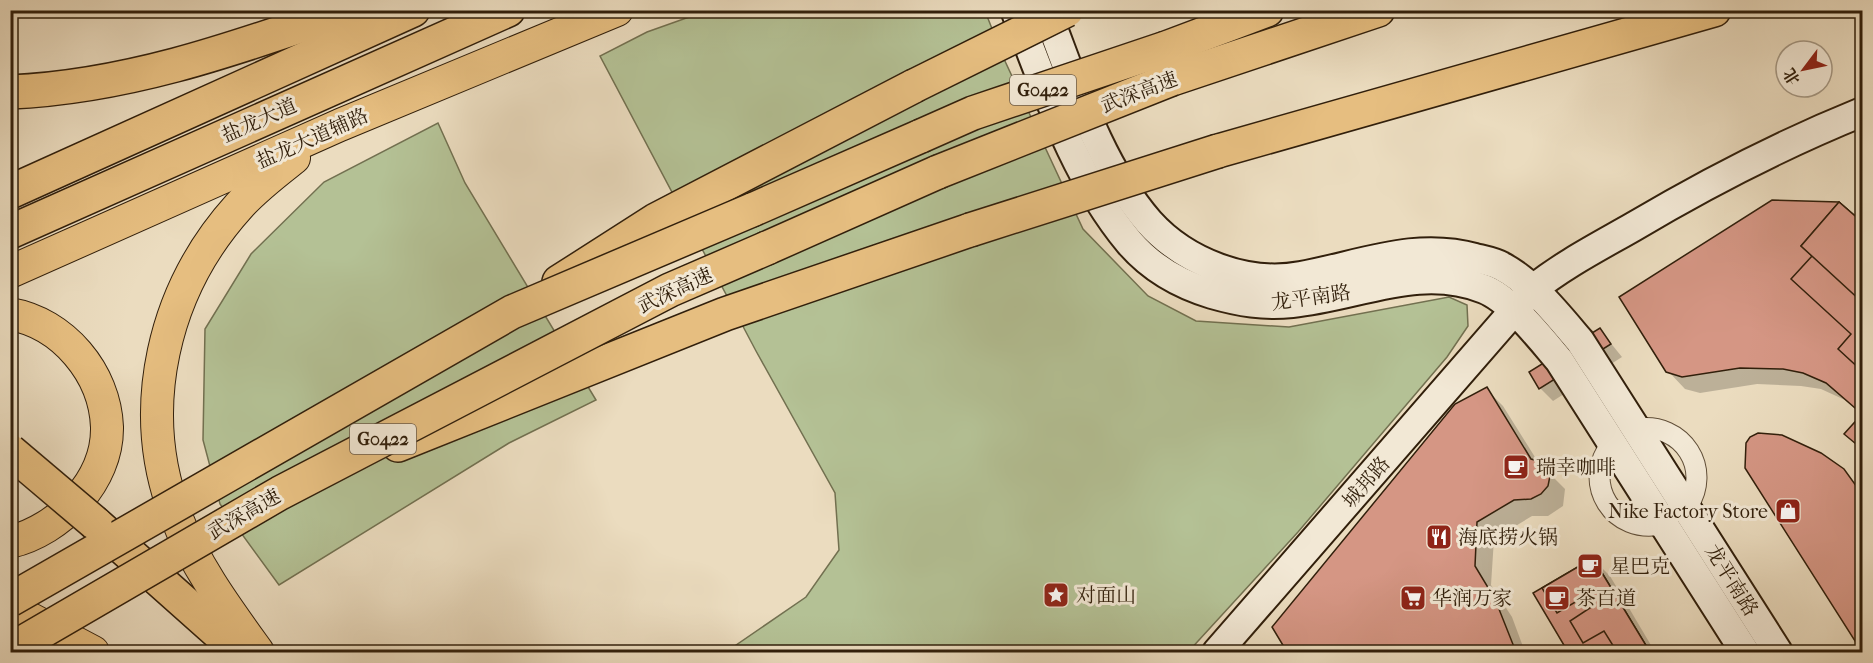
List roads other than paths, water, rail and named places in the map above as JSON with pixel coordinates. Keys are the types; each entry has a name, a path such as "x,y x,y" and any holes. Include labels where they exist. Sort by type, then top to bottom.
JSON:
{"highway":[{"path":"10,92 81,86 172,67 347,10"},
{"name":"盐龙大道","path":"10,192 414,10"},
{"name":"盐龙大道","path":"10,232 508,10"},
{"path":"512,312 656,220 914,86 1067,10"},
{"name":"武深高速","path":"10,651 280,493 670,290 939,172 1169,63 1267,10"},
{"name":"武深高速","path":"10,600 512,312 973,113 1378,10"},
{"path":"280,493 725,314 970,230 1218,151 1714,10"},
{"path":"10,451 240,652"}],"main road":[{"name":"盐龙大道辅路","path":"10,272 340,125 617,10"},
{"name":"龙平南路","path":"1015,10 1053,105 1086,178 1106,212 1130,243 1158,270 1194,288 1249,304 1293,303 1410,279 1448,279 1486,289 1569,351"},
{"name":"龙平南路","path":"1046,10 1078,95 1110,164 1128,195 1150,223 1177,247 1205,264 1252,276 1299,276 1412,251 1456,253 1501,265 1545,300 1569,351 1675,516 1778,652"},
{"name":"城邦路","path":"1217,652 1532,290 1555,272 1699,188 1859,121"},
{"path":"258,652 203,572 188,544 172,504 159,451 156,419 163,350 173,314 188,278 222,226 263,183 340,125"},
{"path":"10,314 47,327 70,344 88,368 101,396 107,428 100,461 86,489 69,511 48,528 10,542"},
{"name":"龙平南路","path":"1675,516 1745,652"},
{"path":"10,608 93,652"},
{"path":"10,641 32,652"}],"street":[{"path":"1624,436 1662,429 1678,437 1689,450 1696,465 1698,483 1693,499 1675,516"}],"place":[{"name":"瑞幸咖啡","path":"1516,467"},
{"name":"Nike Factory Store","path":"1788,511"},
{"name":"海底捞火锅","path":"1439,537"},
{"name":"星巴克","path":"1590,566"},
{"name":"对面山","path":"1056,595"},
{"name":"华润万家","path":"1413,598"},
{"name":"茶百道","path":"1557,598"}]}
